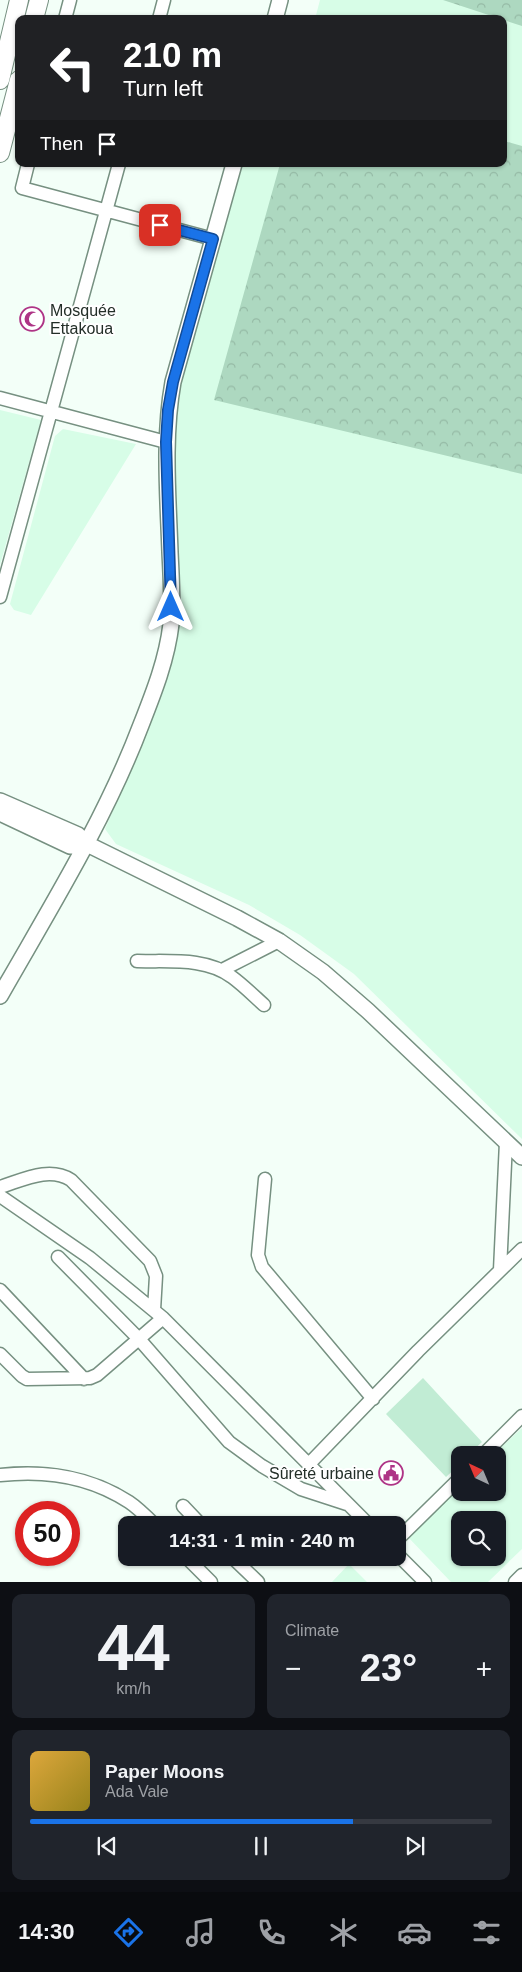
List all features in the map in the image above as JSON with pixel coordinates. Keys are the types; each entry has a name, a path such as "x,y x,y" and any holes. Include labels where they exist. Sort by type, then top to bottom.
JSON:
{"highway":[{"path":"16,15 20,0"},
{"path":"35,15 39,0"},
{"path":"0,80 15,20"},
{"path":"0,153 15,95"}],"main road":[{"path":"276,15 280,0"},
{"path":"0,996 87,844 126,765 158,681 171,623 172,591 166,442 168,410 173,382 233,167"},
{"path":"0,801 78,835 87,844 237,918 279,941 323,972 368,1011 522,1158"},
{"path":"0,813 70,846 87,844"}],"street":[{"path":"66,15 70,0"},
{"path":"160,15 164,0"},
{"path":"27,167 22,188 213,239"},
{"path":"0,597 118,167"},
{"path":"0,398 166,442"},
{"path":"222,970 279,941"},
{"path":"137,961 199,963 222,970 264,1005"},
{"path":"500,1270 506,1142"},
{"path":"0,1187 47,1173 56,1173 71,1180 150,1261 156,1276 158,1314 139,1338 97,1376 84,1379 27,1379 0,1354"},
{"path":"265,1179 258,1255 262,1268 372,1399"},
{"path":"0,1196 90,1258 158,1314 360,1516"},
{"path":"309,1464 522,1249"},
{"path":"58,1257 139,1338 229,1442 244,1454 301,1489 349,1504"},
{"path":"0,1290 84,1379"},
{"path":"492,1446 522,1416"},
{"path":"0,1475 19,1473 81,1480 102,1486 131,1503 145,1516"},
{"path":"406,1531 451,1487"},
{"path":"183,1506 192,1516"},
{"path":"406,1563 425,1582"},
{"path":"195,1566 211,1582"},
{"path":"241,1566 258,1582"},
{"path":"515,1582 522,1575"}],"shaded area":[{"path":"320,0 522,0 522,1139 354,974 300,935 249,905 116,844 105,829 138,751 182,610 172,454 175,426 181,383 242,167 507,167 507,15 316,15"},
{"path":"0,410 41,420 0,565"},
{"path":"63,429 136,444 31,615 14,610 10,604 55,436"},
{"path":"423,1378 482,1442 478,1446 451,1446 451,1472 446,1477 386,1414"},
{"path":"522,1428 522,1549 506,1565 506,1511 451,1511 451,1566 504,1566 488,1582 451,1582 407,1536 451,1495 451,1501 506,1501 506,1446 503,1446"},
{"path":"347,1566 351,1566 367,1582 332,1582"}],"green space":[{"path":"443,0 522,0 522,26 507,21 507,15 489,15"},
{"path":"507,142 522,146 522,474 214,400 279,167 507,167"}],"place":[{"name":"Mosquée Ettakoua","path":"32,319"},
{"name":"Sûreté urbaine","path":"391,1473"}],"route":[{"path":"160,225 213,239 173,382 168,410 166,442 171,607"}]}
